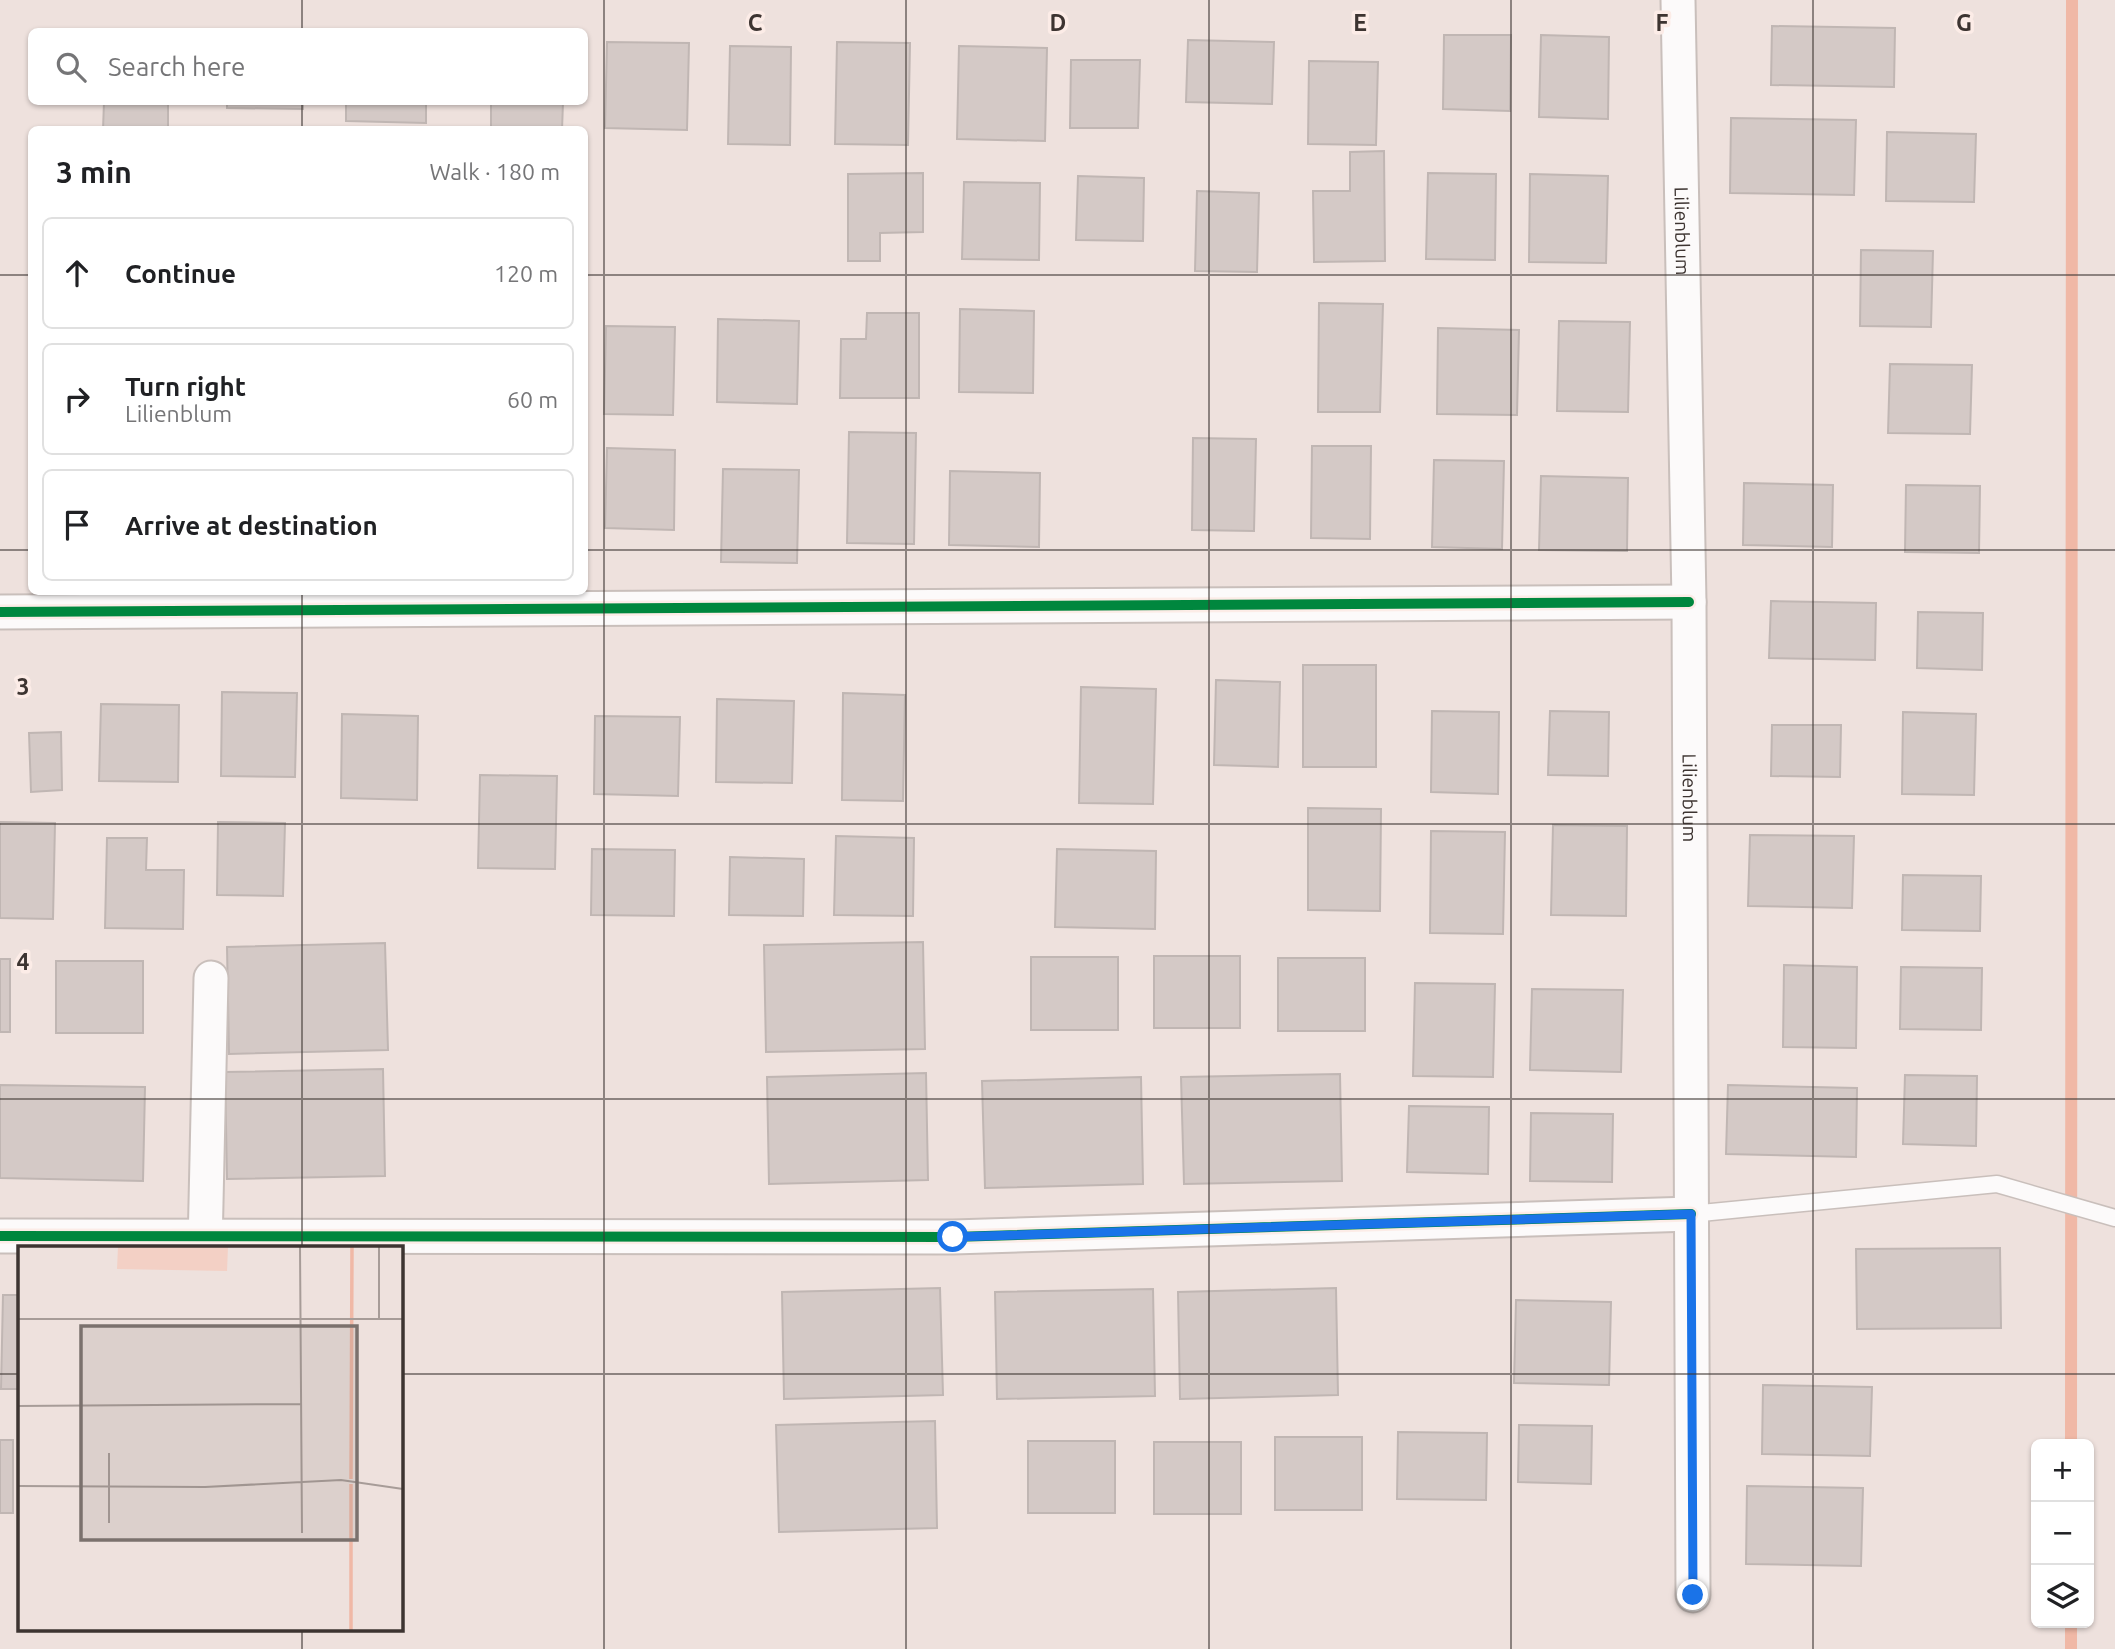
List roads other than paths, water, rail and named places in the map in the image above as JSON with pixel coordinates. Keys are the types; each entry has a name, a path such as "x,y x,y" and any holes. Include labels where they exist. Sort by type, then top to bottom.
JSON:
{"street":[{"name":"Lilienblum","path":"1678,0 1689,602 1693,1595"},
{"path":"0,611 1689,602"},
{"path":"204,1242 211,978"},
{"path":"0,1236 204,1242 953,1237 1691,1214"}],"lane":[{"path":"1691,1214 1997,1184 2115,1218"}],"waterway":[{"path":"2071,1439 2072,0"},
{"path":"2071,1628 2071,1649"}]}
